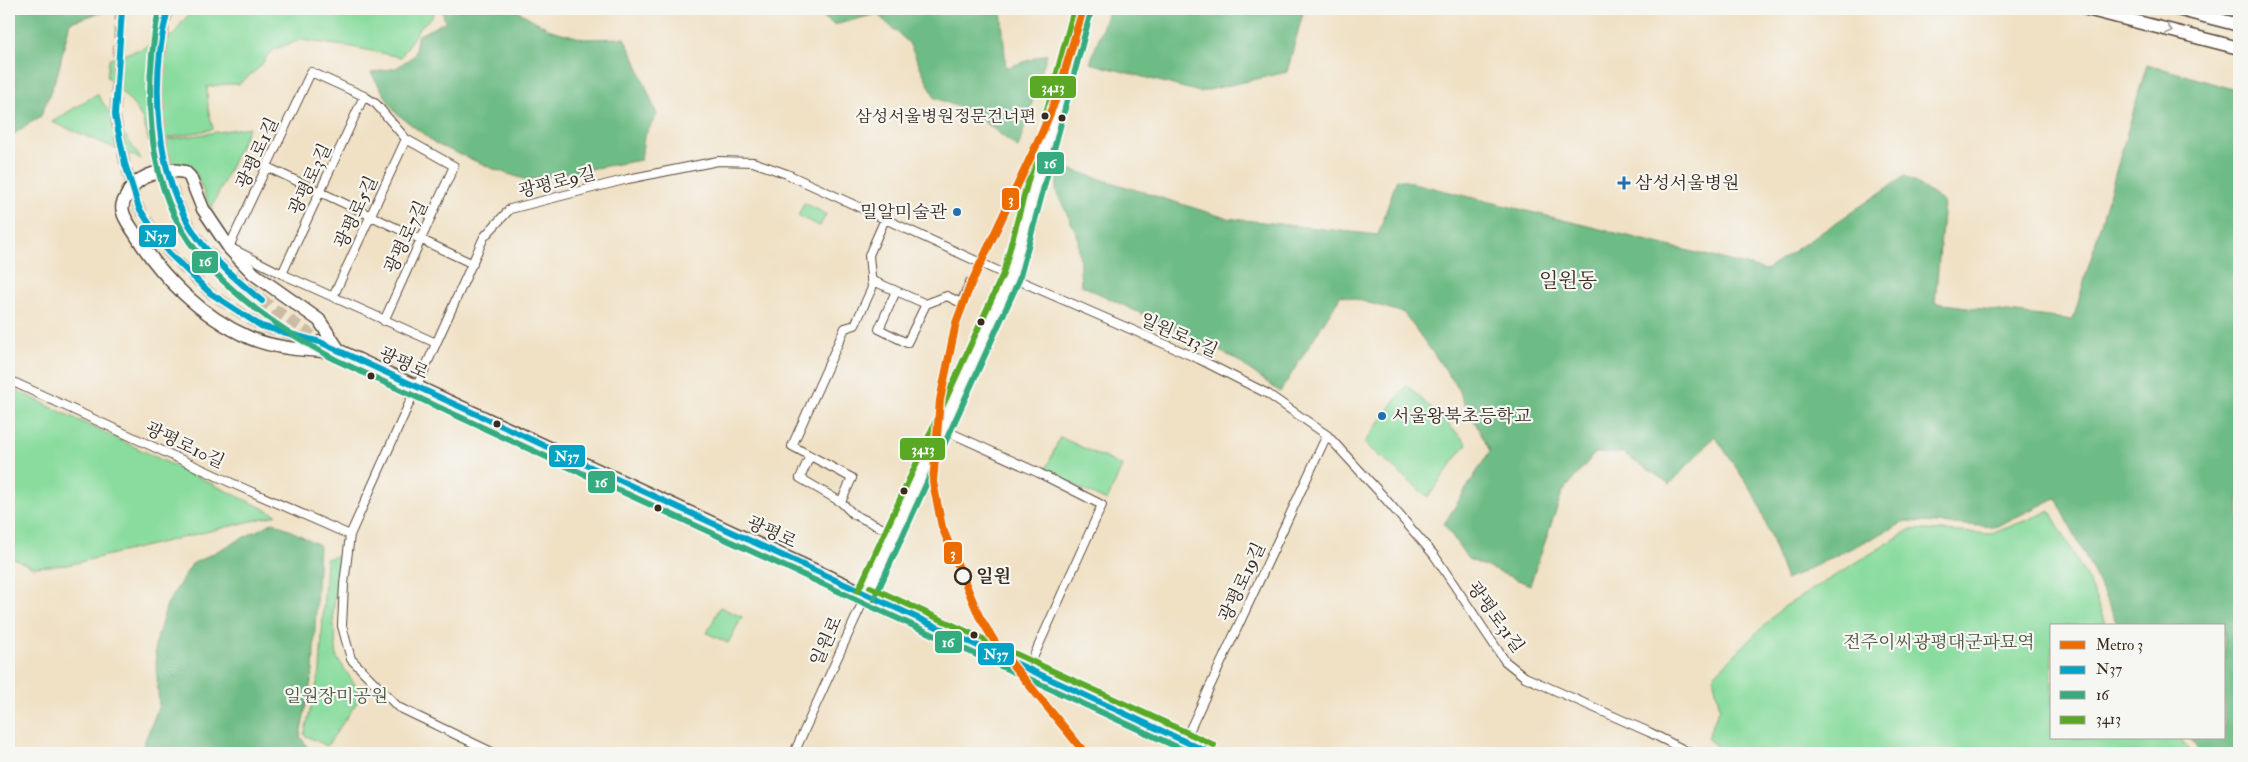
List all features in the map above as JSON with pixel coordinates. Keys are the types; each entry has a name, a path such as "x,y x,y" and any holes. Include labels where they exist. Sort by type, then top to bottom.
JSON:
{"main road":[{"path":"2088,9 2239,48"},
{"path":"2177,9 2239,25"},
{"path":"160,171 185,172 190,177 203,209 230,249 254,274 319,320 340,352 281,348 250,338 225,324 192,300 154,261 140,243 123,213 122,205 130,188 139,179 160,171"},
{"name":"광평로","path":"320,342 415,388 1210,753"}],"street":[{"name":"일원로","path":"794,753 1011,277 1083,9"},
{"name":"광평로1길","path":"282,274 229,247 311,72 364,96"},
{"path":"364,96 376,104 406,139"},
{"name":"광평로3길","path":"282,274 364,96"},
{"name":"광평로7길","path":"384,320 454,166 406,139"},
{"name":"광평로5길","path":"333,297 406,139"},
{"name":"광평로9길","path":"415,388 484,237 510,209 628,179 718,161 753,162 788,174 885,219"},
{"path":"266,168 473,264"},
{"name":"일원로13길","path":"885,219 1011,277 1199,359 1268,394 1327,435"},
{"path":"841,502 852,478 792,446 845,328 855,325 872,288 869,255 885,219"},
{"path":"282,274 436,343"},
{"path":"871,280 926,304 947,296 961,303 970,282"},
{"path":"896,291 879,329 908,343 926,304"},
{"name":"광평로10길","path":"9,380 236,485 350,535"},
{"path":"415,388 350,535 344,584 342,626 351,659 398,707 494,753"},
{"path":"942,429 1039,473 1102,505 1028,669"},
{"name":"광평로19길","path":"1179,753 1327,435"},
{"name":"광평로31길","path":"1327,435 1434,555 1505,661 1525,677 1649,732 1690,753"},
{"path":"810,456 800,478 841,502 853,514 894,534"}],"green space":[{"path":"9,9 113,9 70,22 58,72 41,116 9,137"},
{"path":"203,9 436,9 432,17 419,28 401,57 352,47 301,40 275,49 267,56 260,67 239,84 207,87 208,108 213,129 149,142 139,113 107,77 109,59 147,47 154,38 173,35 188,16"},
{"path":"442,9 514,9 551,30 584,39 624,38 635,59 657,115 644,137 641,160 527,180 496,170 436,144 396,113 371,73 396,68 415,55 417,36 445,22"},
{"path":"813,9 1001,9 1006,68 1047,54 1018,148 972,112 935,98 909,43 877,14 834,25"},
{"path":"1109,9 1304,9 1287,72 1200,92 1090,63"},
{"path":"2147,64 2239,91 2239,753 2200,753 2191,740 2226,740 2226,624 2117,624 2098,581 2056,498 1995,527 1907,521 1786,580 1757,499 1715,436 1670,484 1623,453 1595,453 1562,493 1530,585 1468,559 1444,524 1490,451 1454,382 1404,313 1341,295 1280,392 1234,358 1081,285 1078,237 1056,190 1059,166 1226,218 1378,235 1397,179 1766,270 1905,176 1944,202 1935,303 2073,320"},
{"path":"97,94 141,159 52,122"},
{"path":"249,127 211,209 194,170 160,160 160,141"},
{"path":"804,203 826,214 820,226 798,216"},
{"path":"1407,385 1467,443 1428,497 1364,443"},
{"path":"9,387 277,515 67,565 32,567 9,556"},
{"path":"1060,437 1122,466 1107,501 1045,472"},
{"name":"전주이씨광평대군파묘역","path":"2050,511 2091,586 2105,624 2050,624 2050,740 2182,740 2192,753 1724,753 1707,738 1720,708 1713,676 1782,608 1911,529 1991,534"},
{"path":"274,522 319,545 313,671 300,736 311,753 137,753 142,748 159,706 155,646 167,604 192,564"},
{"name":"일원장미공원","path":"340,555 333,615 337,658 362,695 327,746 304,735 320,671 326,559"},
{"path":"720,607 742,617 728,643 707,633"}],"tunnel":[{"path":"122,9 115,115 125,164 139,208 168,252 210,293 261,326 320,342"},
{"path":"168,9 160,64 161,126 165,157 172,187 183,214 197,237 222,266 265,303 312,336"}],"metro line":[{"name":"3","path":"1083,9 1059,91 1042,133 970,286 956,323 940,400 933,482 942,527 979,616 998,647 1085,753"}],"transit line":[{"name":"N37","path":"122,9 115,115 125,164 139,208 168,252 210,293 261,326 320,342 1210,753"},
{"name":"16","path":"159,9 154,38 150,98 156,158 163,187 174,215 203,260 237,294 275,323 336,360 1190,753"},
{"name":"N37","path":"168,9 162,36 158,96 164,157 172,185 183,213 197,237 228,271 262,301"},
{"name":"3413","path":"858,591 1003,274 1074,9"},
{"name":"16","path":"874,599 1019,280 1091,11"},
{"name":"3413","path":"870,587 1214,745"}],"place":[{"name":"삼성서울병원정문건너편","path":"1045,116"},
{"name":"삼성서울병원","path":"1624,183"},
{"name":"밀알미술관","path":"957,212"},
{"name":"서울왕북초등학교","path":"1382,416"},
{"name":"일원","path":"963,576"}],"district":[{"name":"일원동","path":"1568,280"}]}
